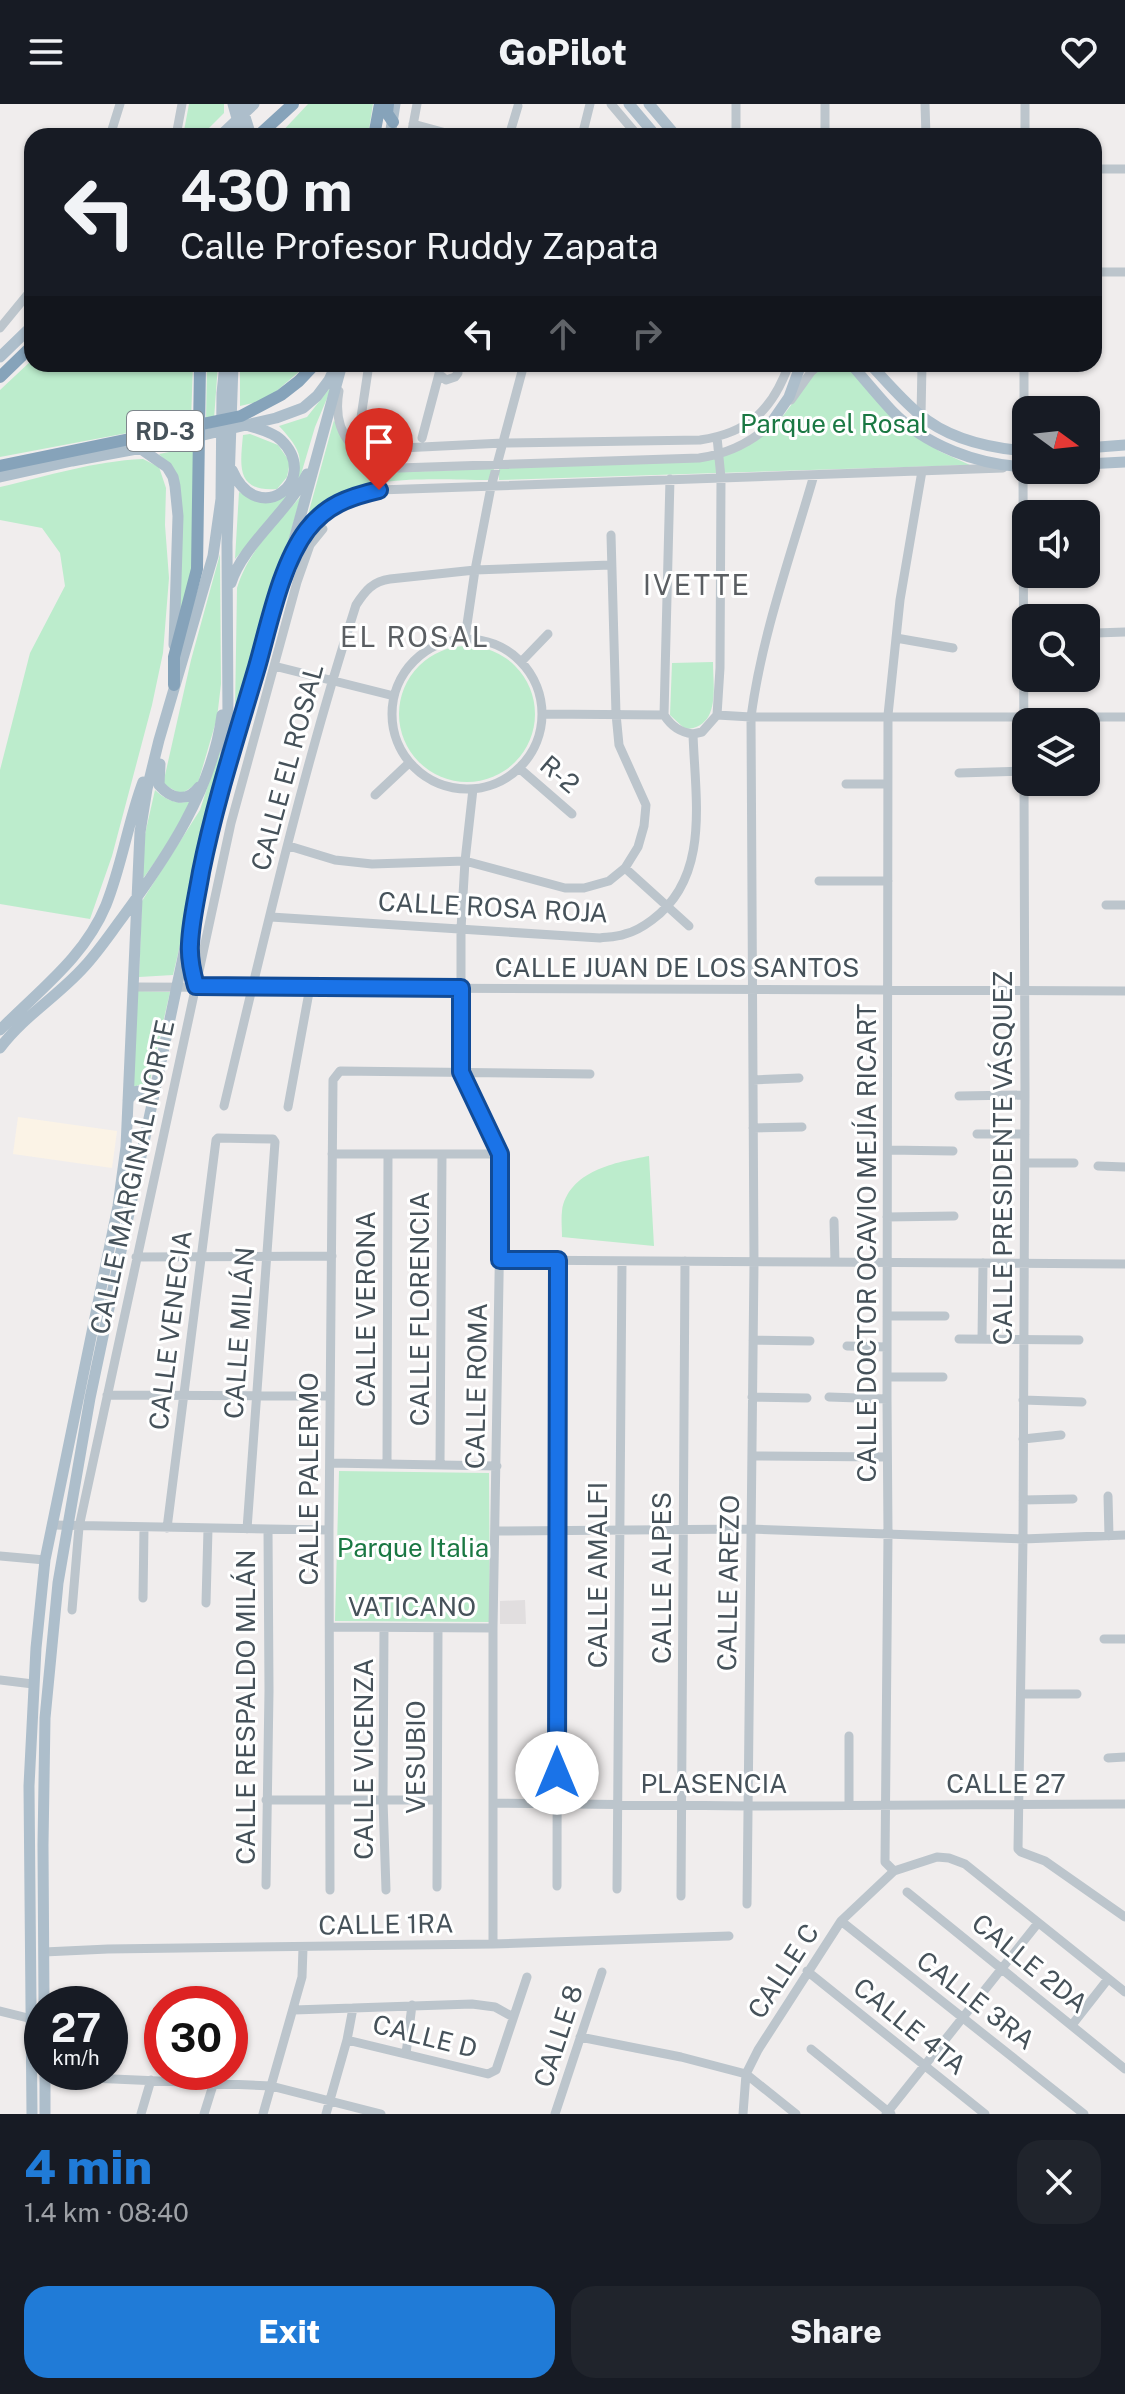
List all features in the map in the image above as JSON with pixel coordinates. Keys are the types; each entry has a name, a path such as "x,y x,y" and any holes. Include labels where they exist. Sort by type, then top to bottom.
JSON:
{"highway":[{"path":"267,128 293,104"},
{"path":"376,128 380,104"},
{"path":"388,104 387,113 393,122"},
{"path":"0,377 24,354"},
{"path":"174,685 174,657 197,569 200,372"},
{"name":"RD-3","path":"0,466 241,416 281,395 306,372"}],"main road":[{"path":"228,128 254,104"},
{"path":"392,128 395,104"},
{"path":"629,104 649,128"},
{"path":"649,104 669,128"},
{"path":"236,105 240,128"},
{"path":"236,105 247,128"},
{"path":"0,357 24,334"},
{"path":"224,778 228,724 226,372"},
{"path":"227,392 231,372"},
{"path":"0,477 276,418 303,408 317,396 335,372"},
{"path":"44,1986 45,1718 53,1623 72,1527 90,1398 205,853 339,372"},
{"path":"769,426 789,397 798,372"},
{"path":"858,372 892,412 923,435 973,459 1012,465"},
{"path":"878,372 921,416 970,441 1012,449"},
{"path":"226,467 242,489 263,498 279,495 291,483 295,474 290,451 280,439 247,425"},
{"path":"1100,447 1125,445"},
{"path":"141,449 167,467 175,486 178,516 174,657"},
{"path":"227,616 230,585 239,563 300,488 318,453"},
{"path":"1100,463 1125,462"},
{"path":"32,1986 29,1786 33,1684 45,1560 118,1206 126,1147 139,895 138,856 143,810 174,685 213,556 226,467"},
{"path":"0,1030 83,968 139,895 180,832 204,780 221,725 227,675"},
{"path":"169,704 159,785 171,795 188,797 204,780"},
{"path":"0,1048 59,983 107,903 137,797 159,740"},
{"path":"193,914 190,954 196,986"},
{"path":"109,935 125,931 136,942"},
{"path":"128,1100 134,1092 141,1090 153,1101"},
{"path":"32,2090 32,2114"},
{"path":"45,2090 45,2114"}],"street":[{"path":"112,128 120,104"},
{"path":"178,128 182,104"},
{"path":"412,128 417,104"},
{"path":"584,128 590,104"},
{"path":"611,104 631,128"},
{"path":"736,104 736,128"},
{"path":"825,104 825,128"},
{"path":"925,104 926,128"},
{"path":"1025,104 1025,128"},
{"path":"511,128 518,106"},
{"path":"413,124 428,128"},
{"path":"1102,169 1125,169"},
{"path":"1102,272 1125,272"},
{"path":"0,328 24,299"},
{"path":"340,372 340,425 351,445 368,459 399,468 719,455 751,440 769,426 813,372"},
{"path":"368,372 360,424 364,435 385,447 411,448 717,437 747,426 765,409 786,372"},
{"path":"422,438 439,372"},
{"path":"441,372 442,378 451,379 458,372"},
{"path":"465,638 491,487 522,372"},
{"path":"921,416 922,372"},
{"path":"1024,372 1024,396"},
{"path":"670,479 664,715 670,724 682,732 693,734 702,732 717,715 721,478 717,437"},
{"path":"280,586 298,544 319,516 348,498 379,490 1012,468"},
{"name":"CALLE DOCTOR OCAVIO MEJÍA RICART","path":"894,1871 885,1862 888,715 896,638 922,471"},
{"name":"CALLE AREZO","path":"747,1904 754,1263 751,717 770,623 814,475"},
{"name":"CALLE PRESIDENTE VÁSQUEZ","path":"1024,708 1025,484"},
{"name":"CALLE MARGINAL NORTE","path":"72,1610 72,1527 107,1395 231,823 305,558 310,545 323,529"},
{"path":"289,846 335,860 372,864 465,861 565,888 584,888 609,881 625,868 638,847 646,805 619,745 611,535"},
{"name":"CALLE EL ROSAL","path":"224,1106 331,681 356,605 380,580 475,570 610,565"},
{"path":"1100,633 1125,632"},
{"path":"521,662 548,634"},
{"path":"465,638 496,645 521,662 533,678 542,714 539,736 519,768 498,783 473,789 449,788 427,779 409,763 397,743 392,720 394,696 403,673 420,655 441,643 465,638"},
{"path":"896,638 953,648"},
{"path":"274,666 394,696"},
{"path":"542,714 664,715"},
{"path":"717,715 1012,716"},
{"path":"1100,717 1125,717"},
{"name":"CALLE ROSA ROJA","path":"271,917 600,938 626,934 644,926 669,907 685,882 693,861 696,827 693,734"},
{"path":"375,795 409,763"},
{"name":"R-2","path":"519,768 572,814"},
{"path":"959,773 1012,771"},
{"path":"846,784 888,784"},
{"name":"CALLE ROMA","path":"473,789 461,929 461,1072 500,1154 493,1628 493,1944"},
{"name":"CALLE PRESIDENTE VÁSQUEZ","path":"1024,796 1023,1539 1018,1849 1045,1861 1125,1917"},
{"path":"625,868 689,926"},
{"path":"819,881 888,881"},
{"path":"1106,905 1125,905"},
{"name":"CALLE JUAN DE LOS SANTOS","path":"133,987 1125,991"},
{"path":"288,1107 310,987"},
{"name":"CALLE PALERMO","path":"330,1890 333,1080 340,1071 461,1072"},
{"path":"461,1072 590,1074"},
{"path":"753,1080 799,1078"},
{"path":"959,1096 1025,1095"},
{"path":"753,1128 802,1127"},
{"path":"977,1134 1025,1134"},
{"name":"CALLE VENECIA","path":"167,1528 217,1138 274,1140"},
{"name":"CALLE MILÁN","path":"247,1529 274,1140"},
{"path":"888,1150 953,1151"},
{"path":"332,1154 500,1154"},
{"name":"CALLE VERONA","path":"387,1464 388,1154"},
{"name":"CALLE FLORENCIA","path":"440,1465 442,1154"},
{"path":"1025,1163 1074,1163"},
{"path":"1098,1166 1125,1167"},
{"path":"887,1217 954,1216"},
{"path":"834,1221 835,1262"},
{"path":"136,1257 332,1256"},
{"path":"500,1260 1125,1264"},
{"path":"557,1886 558,1260"},
{"name":"CALLE AMALFI","path":"617,1889 622,1261"},
{"name":"CALLE ALPES","path":"681,1896 685,1261"},
{"path":"982,1339 983,1263"},
{"path":"887,1316 945,1316"},
{"path":"959,1339 1079,1340"},
{"path":"753,1340 810,1341"},
{"path":"847,1346 887,1347"},
{"path":"887,1377 943,1377"},
{"path":"107,1395 330,1396"},
{"path":"752,1397 807,1398"},
{"path":"829,1397 887,1399"},
{"path":"1023,1400 1082,1402"},
{"path":"1023,1439 1061,1435"},
{"path":"752,1456 887,1457"},
{"path":"330,1463 497,1466"},
{"path":"1108,1496 1109,1536"},
{"path":"1023,1500 1073,1499"},
{"path":"52,1525 329,1530"},
{"path":"143,1598 144,1528"},
{"path":"206,1603 208,1529"},
{"name":"CALLE RESPALDO MILÁN","path":"266,1885 268,1529"},
{"path":"496,1531 751,1529 1023,1539 1125,1535"},
{"path":"0,1556 45,1560"},
{"name":"VATICANO","path":"330,1627 493,1628"},
{"name":"CALLE VICENZA","path":"384,1628 386,1890"},
{"name":"VESUBIO","path":"437,1887 438,1628"},
{"path":"1104,1639 1125,1639"},
{"path":"0,1680 33,1684"},
{"path":"1021,1694 1077,1694"},
{"path":"849,1736 849,1805"},
{"path":"1108,1758 1125,1757"},
{"path":"266,1800 437,1800"},
{"name":"PLASENCIA","path":"493,1803 886,1805"},
{"name":"CALLE 27","path":"886,1805 1125,1804"},
{"path":"894,1871 937,1857 965,1864 1125,1992"},
{"name":"CALLE C","path":"743,2114 746,2074 807,1971 841,1921 894,1871"},
{"name":"CALLE 2DA","path":"907,1892 1125,2069"},
{"name":"CALLE 3RA","path":"841,1921 1084,2114"},
{"path":"811,2049 888,2113 1038,1923"},
{"name":"CALLE 1RA","path":"44,1952 493,1944 729,1936"},
{"path":"263,2114 302,1977 303,1948"},
{"name":"CALLE 4TA","path":"807,1971 985,2114"},
{"name":"CALLE 8","path":"555,2114 602,1972"},
{"path":"294,2010 484,2004 513,2017 527,1977"},
{"path":"1072,2025 1108,1979"},
{"path":"406,2054 412,2005"},
{"path":"326,2114 353,2008"},
{"path":"0,2011 24,2017"},
{"name":"CALLE D","path":"347,2040 488,2074 496,2070 513,2017"},
{"path":"580,2037 681,2057 746,2074 796,2114"},
{"path":"248,2084 271,2086 381,2114"},
{"path":"141,2114 148,2090"},
{"path":"204,2114 212,2090"}],"shaded area":[{"path":"18,1117 117,1131 112,1168 13,1154"},
{"path":"525,1600 526,1624 500,1624 500,1601"}],"green space":[{"path":"189,104 224,104 224,113 209,128 184,128"},
{"path":"308,104 373,104 369,128 286,128"},
{"path":"24,368 24,372 193,372 191,421 0,457 0,390"},
{"path":"207,372 217,372 214,419 206,420"},
{"path":"240,372 299,372 266,400 240,406"},
{"name":"Parque el Rosal","path":"855,372 939,451 970,465 499,480 499,467 715,459 759,438 783,416 814,374"},
{"path":"333,384 315,427 297,488 235,559 239,492 262,503 278,500 300,463 296,447 279,426 307,417"},
{"path":"334,420 353,452 382,467 441,471 495,467 489,480 393,481 356,488 327,504 306,522"},
{"path":"250,434 278,445 290,462 287,477 277,489 264,489 247,482 241,457 243,435"},
{"path":"194,447 194,571 184,621 179,607 171,467 159,454"},
{"path":"143,459 159,467 166,488 169,578 163,653 112,856 90,919 0,904 0,770 30,653 65,586 60,553 42,528 0,520 0,487 89,466"},
{"path":"301,496 267,616 235,712 237,588 256,550"},
{"path":"220,554 221,684 217,718 198,783 181,794 163,784 191,660"},
{"path":"467,646 493,651 515,666 530,688 535,714 530,740 515,762 493,777 467,782 441,777 419,762 404,740 399,714 404,688 419,666 441,651"},
{"path":"713,662 714,694 710,714 697,727 685,729 670,715 672,663"},
{"path":"222,742 210,816 173,975 139,977 142,901 200,810"},
{"path":"155,790 172,801 192,801 142,880 145,834"},
{"path":"137,991 170,992 148,1089 138,1085 132,1090"},
{"path":"649,1156 654,1246 562,1237 562,1211 573,1186 609,1165"},
{"name":"Parque Italia","path":"339,1471 489,1473 490,1622 335,1621"}],"district":[{"name":"IVETTE","path":"697,584"},
{"name":"EL ROSAL","path":"415,636"}],"route":[{"path":"379,490 348,498 319,516 298,544 280,586 217,801 193,914 191,971 196,986 461,988 461,1072 500,1154 500,1260 558,1260 557,1773"}]}
